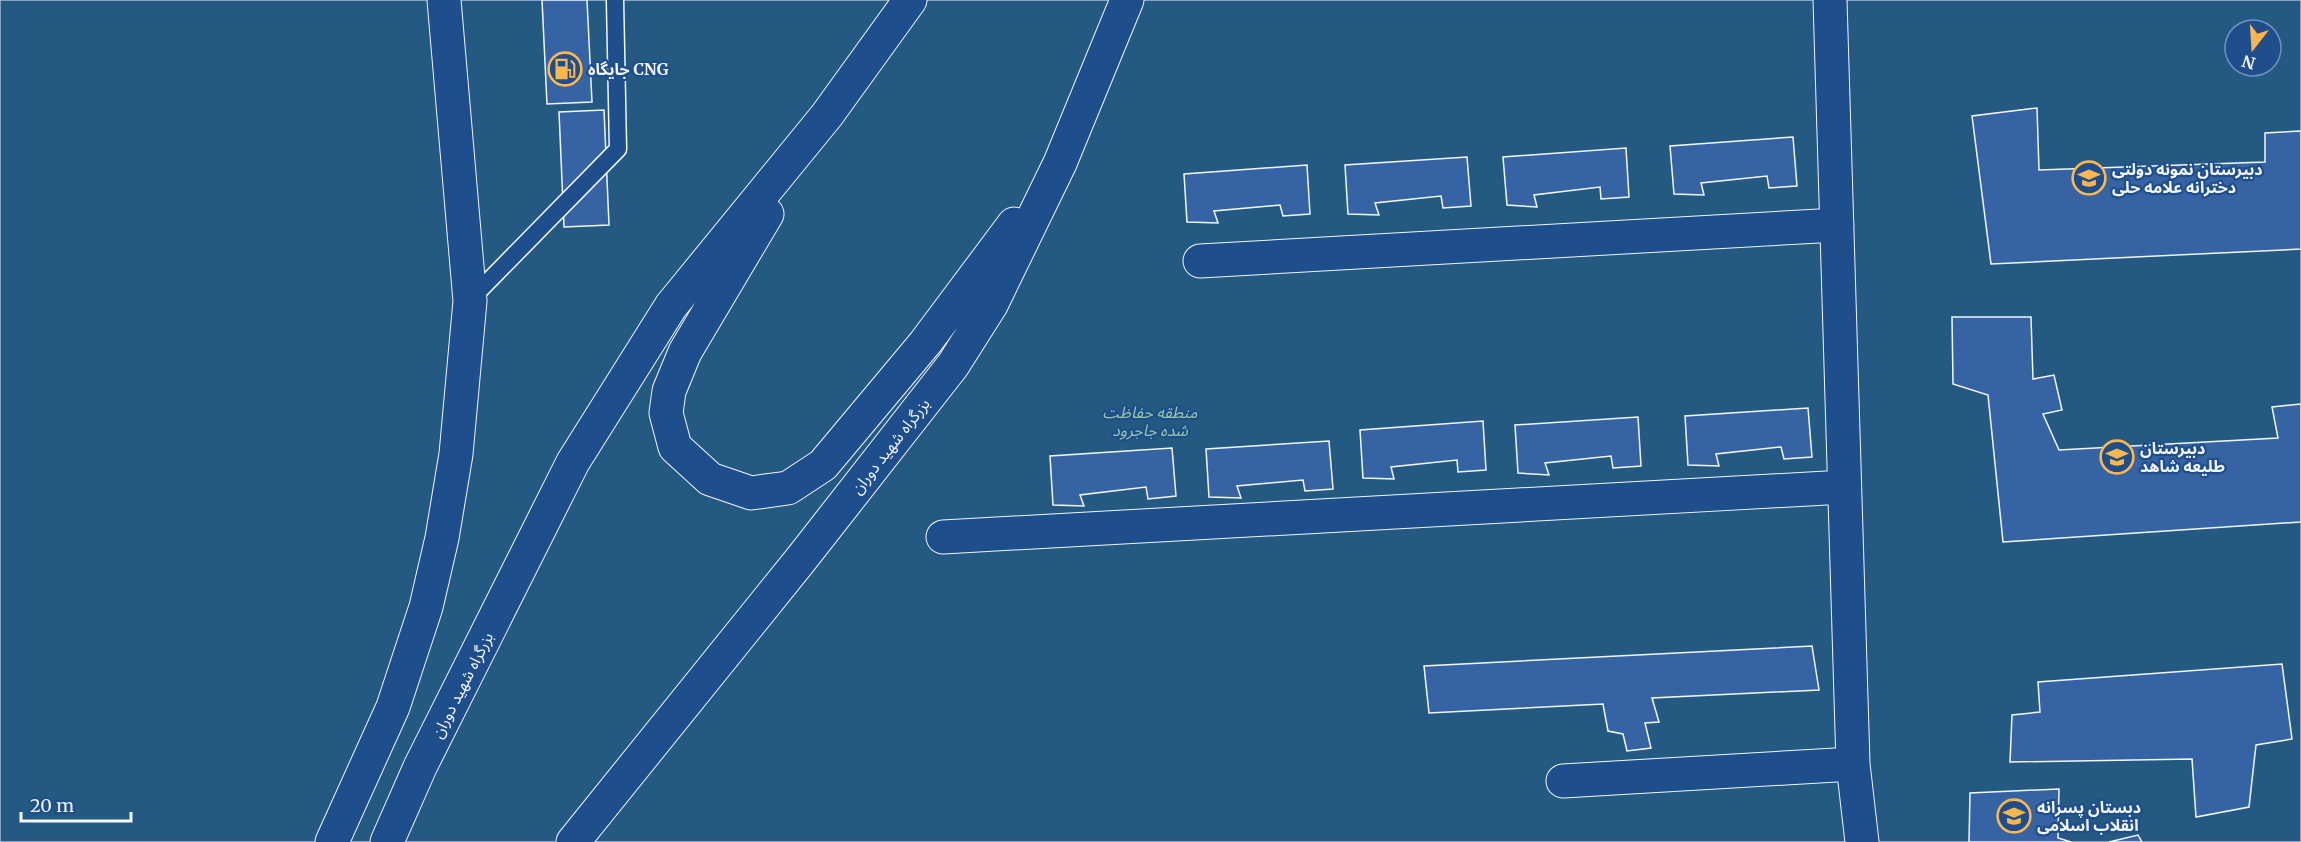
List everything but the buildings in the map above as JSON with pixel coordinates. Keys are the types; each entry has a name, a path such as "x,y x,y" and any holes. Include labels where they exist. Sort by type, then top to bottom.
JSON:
{"main road":[{"path":"332,842 393,707 426,607 442,538 456,454 470,301 444,0"},
{"name":"بزرگراه شهید دوران","path":"387,842 420,767 573,462 671,306 827,115 910,0"},
{"name":"بزرگراه شهید دوران","path":"573,842 802,558 953,365 991,305 1060,164 1127,0"},
{"path":"1830,0 1853,764 1862,842"},
{"path":"827,115 685,352 669,391 666,413 675,447 710,479 751,493 788,488 823,465 925,343 1060,164"},
{"path":"1200,261 1837,225"},
{"path":"943,537 1844,487"},
{"path":"1563,781 1853,764"}],"lane":[{"path":"470,301 618,149 615,0"},
{"path":"338,842 361,797"}],"green space":[{"name":"منطقه حفاظت شده جاجرود","path":"0,0 2301,0 2301,842 0,842"}],"place":[{"name":"جایگاه CNG","path":"565,69"},
{"name":"دبیرستان نمونه دولتی دخترانه علامه حلی","path":"2089,178"},
{"name":"دبیرستان طلیعه شاهد","path":"2117,457"},
{"name":"دبستان پسرانه انقلاب اسلامی","path":"2014,816"}]}
